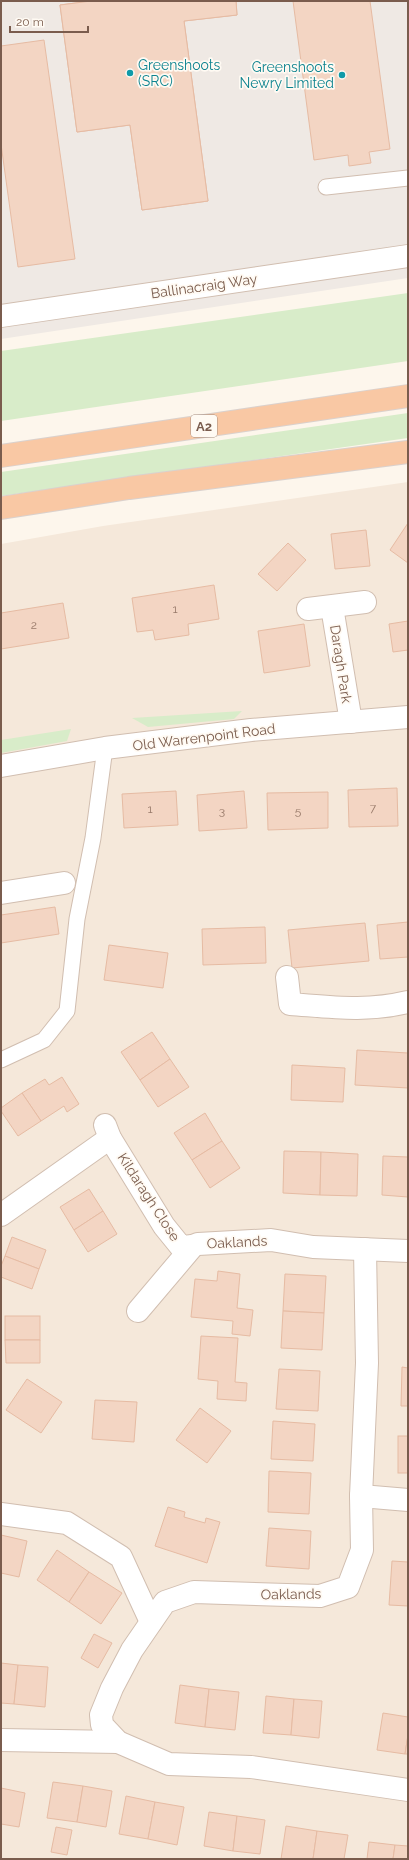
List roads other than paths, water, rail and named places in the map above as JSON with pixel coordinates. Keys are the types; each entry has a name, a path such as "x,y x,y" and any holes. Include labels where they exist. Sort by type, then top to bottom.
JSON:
{"highway":[{"name":"A2","path":"1,456 408,396"},
{"path":"1,508 130,488 408,452"}],"street":[{"name":"Ballinacraig Way","path":"1,316 408,256"},
{"name":"Daragh Park","path":"308,609 365,602"},
{"name":"Daragh Park","path":"332,607 351,722"},
{"name":"Old Warrenpoint Road","path":"1,766 105,748 251,730 408,717"},
{"path":"1,893 64,883"},
{"path":"287,977 290,1004 350,1008 383,1008 408,1002"},
{"name":"Kildaragh Close","path":"1,1215 107,1132 164,1226 181,1247 193,1246"},
{"name":"Oaklands","path":"138,1311 193,1246 198,1244 220,1241 272,1240 313,1247 408,1251"},
{"name":"Oaklands","path":"118,1742 102,1725 101,1715 112,1688 129,1656 165,1602 194,1592 320,1596 348,1587 362,1550 362,1496 367,1363 365,1250"},
{"path":"362,1496 408,1500"},
{"path":"1,1514 67,1523 121,1557 151,1622"},
{"name":"Oaklands","path":"1,1740 118,1742 169,1764 251,1767 408,1790"}],"lane":[{"path":"326,187 408,178"},
{"path":"1,1060 44,1040 67,1011 77,919 92,838 105,748"}],"place":[{"name":"Greenshoots (SRC)","path":"130,73"},
{"name":"Greenshoots Newry Limited","path":"342,75"}]}
